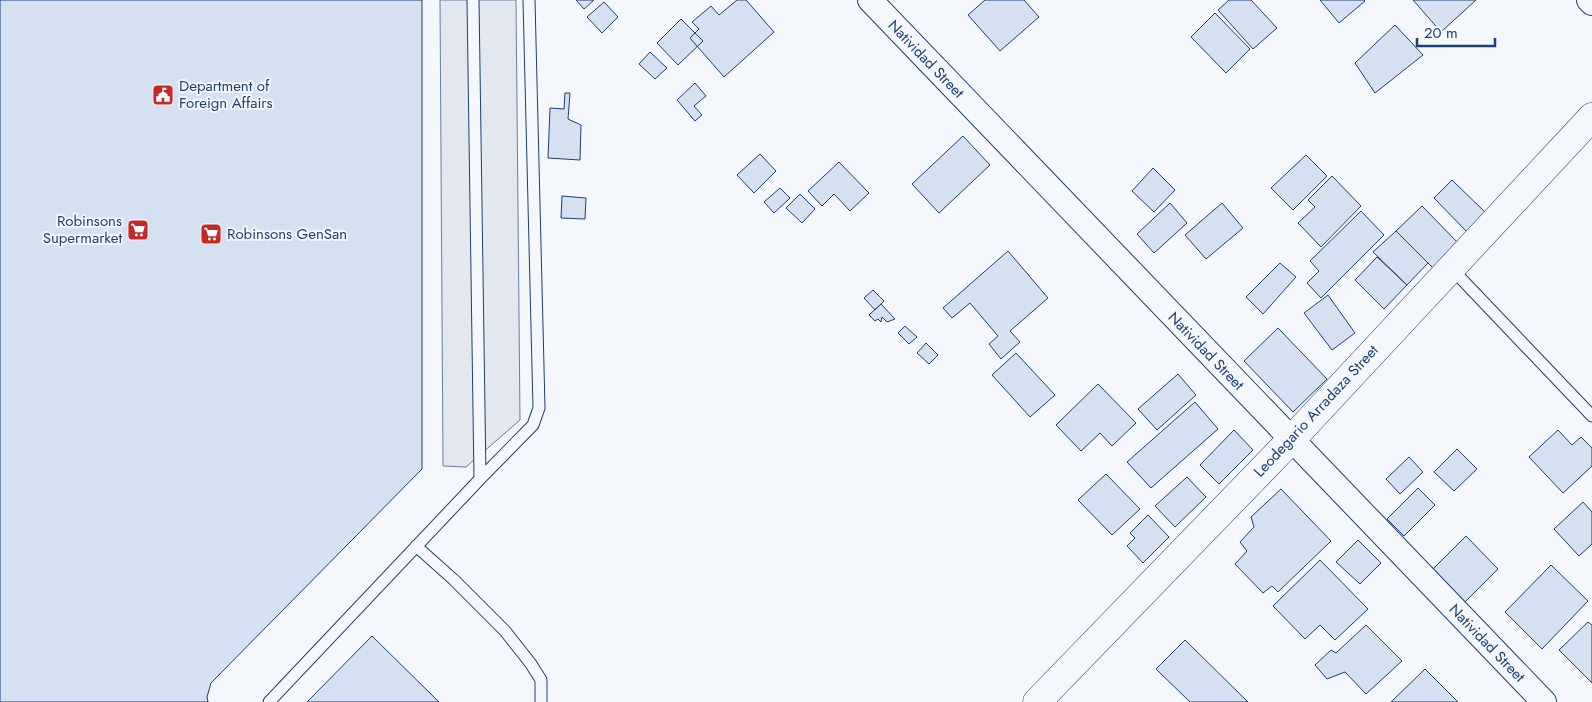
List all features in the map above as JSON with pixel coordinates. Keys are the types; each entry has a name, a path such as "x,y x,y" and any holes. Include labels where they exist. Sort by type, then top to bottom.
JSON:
{"street":[{"name":"Natividad Street","path":"870,0 1544,702"},
{"path":"1589,0 1592,3"},
{"name":"Leodegario Arradaza Street","path":"1037,702 1291,440 1592,117"}],"lane":[{"path":"473,0 480,479"},
{"path":"269,702 533,425 539,408 529,0"},
{"path":"1451,268 1592,416"},
{"path":"416,546 453,579 505,631 541,680 541,702"}],"shaded area":[{"path":"440,0 516,0 520,420 466,467 443,466"}],"building":[{"name":"Robinsons GenSan","path":"0,0 422,0 422,469 211,683 207,697 208,702 0,702"},
{"path":"576,0 594,0 584,9"},
{"path":"737,0 746,0 774,32 724,77 690,38 699,29 692,22 711,6 719,15"},
{"path":"985,0 1024,0 1039,17 1000,51 968,15"},
{"path":"1229,0 1251,0 1277,28 1253,49 1218,10"},
{"path":"1320,0 1364,0 1365,1 1339,23"},
{"path":"1413,0 1476,0 1441,32"},
{"path":"604,2 618,17 602,33 587,17"},
{"path":"1215,13 1250,49 1226,73 1191,37"},
{"path":"681,19 703,41 678,65 657,43"},
{"path":"1395,25 1423,55 1375,93 1355,63"},
{"path":"650,52 667,68 655,79 639,64"},
{"path":"695,83 706,96 694,106 702,115 695,121 677,100"},
{"path":"565,93 570,93 568,119 581,125 580,160 548,158 550,108 564,109"},
{"path":"963,136 990,165 939,213 912,184"},
{"path":"760,154 776,171 754,193 737,175"},
{"path":"1306,155 1327,176 1293,210 1271,188"},
{"path":"839,162 869,193 850,211 834,194 822,206 808,191"},
{"path":"1153,168 1175,190 1154,212 1132,191"},
{"path":"1332,176 1361,206 1321,247 1298,223 1315,207 1308,200"},
{"path":"1452,180 1486,213 1467,232 1434,198"},
{"path":"780,188 790,198 774,213 764,202"},
{"path":"800,194 815,209 802,223 786,208"},
{"path":"562,196 586,198 585,219 561,218"},
{"path":"1170,203 1187,223 1154,253 1137,234"},
{"path":"1222,203 1243,228 1206,259 1185,235"},
{"path":"1422,206 1461,246 1436,271 1396,231"},
{"path":"1361,211 1384,235 1321,298 1307,283 1319,271 1310,261"},
{"path":"1396,231 1428,263 1407,285 1373,252"},
{"path":"1008,251 1048,298 1010,331 1020,342 1001,359 989,344 998,336 970,303 952,318 943,308"},
{"path":"1377,257 1407,285 1384,309 1355,280"},
{"path":"1280,263 1296,277 1263,314 1246,297"},
{"path":"873,290 884,301 875,310 864,298"},
{"path":"1328,295 1355,333 1332,350 1304,313"},
{"path":"881,304 895,319 887,322 882,317 881,322 878,319 875,321 869,315"},
{"path":"905,326 917,337 909,344 898,333"},
{"path":"1278,328 1327,379 1293,412 1244,361"},
{"path":"926,343 938,355 929,364 917,353"},
{"path":"1016,353 1055,395 1030,417 992,375"},
{"path":"1178,374 1196,395 1157,430 1138,409"},
{"path":"1098,384 1136,423 1112,446 1100,433 1081,451 1056,425"},
{"path":"1195,402 1218,429 1151,488 1127,462"},
{"path":"1234,430 1253,450 1219,484 1200,465"},
{"path":"1558,430 1572,445 1581,437 1592,448 1592,466 1563,493 1529,457"},
{"path":"1457,449 1477,469 1454,491 1434,472"},
{"path":"1409,457 1423,472 1400,494 1386,479"},
{"path":"1106,474 1140,509 1112,535 1078,500"},
{"path":"1187,477 1206,497 1175,527 1155,506"},
{"path":"1418,488 1435,505 1404,536 1387,519"},
{"path":"1281,489 1331,541 1278,592 1272,586 1263,593 1235,564 1247,551 1240,542 1254,527 1251,517"},
{"path":"1583,502 1592,512 1592,544 1579,556 1554,529"},
{"path":"1148,515 1169,537 1143,563 1127,546 1135,538 1130,533"},
{"path":"1466,536 1498,569 1464,603 1432,570"},
{"path":"1358,540 1381,563 1360,584 1336,562"},
{"path":"1320,560 1368,609 1335,640 1320,625 1305,639 1273,606"},
{"path":"1551,565 1588,601 1542,649 1505,612"},
{"path":"1588,622 1592,625 1592,683 1559,650"},
{"path":"1366,625 1402,661 1366,694 1345,672 1327,679 1315,665 1331,650 1336,653"},
{"path":"372,636 439,702 307,702"},
{"path":"1185,640 1248,702 1190,702 1156,669"},
{"path":"1425,669 1458,702 1391,702"}],"place":[{"name":"Department of Foreign Affairs","path":"163,95"},
{"name":"Robinsons Supermarket","path":"138,230"},
{"name":"Robinsons GenSan","path":"211,234"}]}
